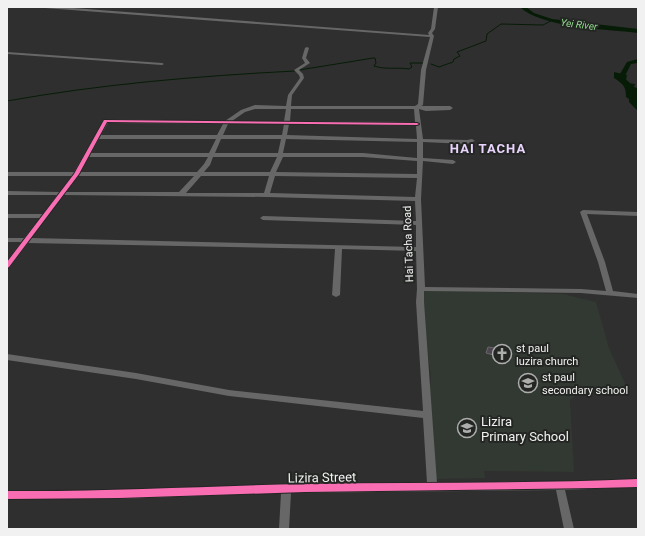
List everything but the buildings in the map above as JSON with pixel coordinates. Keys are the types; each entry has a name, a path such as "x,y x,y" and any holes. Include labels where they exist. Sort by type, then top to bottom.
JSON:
{"street":[{"path":"45,7 432,36"},
{"name":"Hai Tacha Road","path":"432,486 420,302 421,289 418,199 420,160 416,110 420,105 427,49 432,36 430,33 433,29 436,7"},
{"path":"268,194 272,174 280,156 287,122 290,95 302,78 301,74 296,70 308,63 304,58 307,48"},
{"path":"7,53 162,64"},
{"path":"181,194 208,165 218,137 226,122 243,111 255,107 416,110 450,108"},
{"path":"7,266 76,174 106,121 417,124"},
{"path":"98,137 284,137 472,141"},
{"path":"87,155 369,156 453,162"},
{"path":"7,174 272,174 420,176"},
{"path":"7,193 268,194 418,199"},
{"path":"610,293 605,270 591,238 583,212 638,214"},
{"path":"7,216 44,216"},
{"path":"262,218 419,223"},
{"path":"7,240 420,249"},
{"path":"336,295 339,247"},
{"path":"421,289 580,291 638,296"},
{"path":"7,357 136,376 229,393 427,414"},
{"name":"Lizira Street","path":"7,495 76,496 286,489 432,486 560,486 638,483"},
{"path":"560,486 569,529"},
{"path":"284,529 286,489"}],"shaded area":[{"path":"614,72 627,75 626,80 628,83 635,84 634,87 637,88 638,111 626,97 623,86 614,78"},
{"name":"st paul secondary school","path":"424,290 563,294 596,302 609,348 629,392 586,388 570,400 574,472 484,471 485,478 436,479 427,384 431,384 431,378 422,309"}],"waterway":[{"name":"Yei River","path":"523,7 532,14 551,21 638,31"},
{"path":"431,64 439,67 453,62 454,59 460,56 457,52 486,41 487,34 501,24 543,25 551,21"},
{"path":"299,70 373,58 375,58 376,63 374,66 383,68 409,69 412,67 410,63 424,63"},
{"name":"Yei River","path":"638,61 629,63 620,79 631,87 635,102 638,106"},
{"path":"7,101 114,85 222,75 295,71"}],"cycle path":[{"path":"7,266 76,174 106,121 417,124"},
{"path":"7,495 81,495 305,488 596,485 638,483"}],"place":[{"name":"st paul luzira church","path":"502,354"},
{"name":"st paul secondary school","path":"528,383"},
{"name":"Lizira Primary School","path":"467,428"}],"district":[{"name":"HAI TACHA","path":"488,148"}]}
